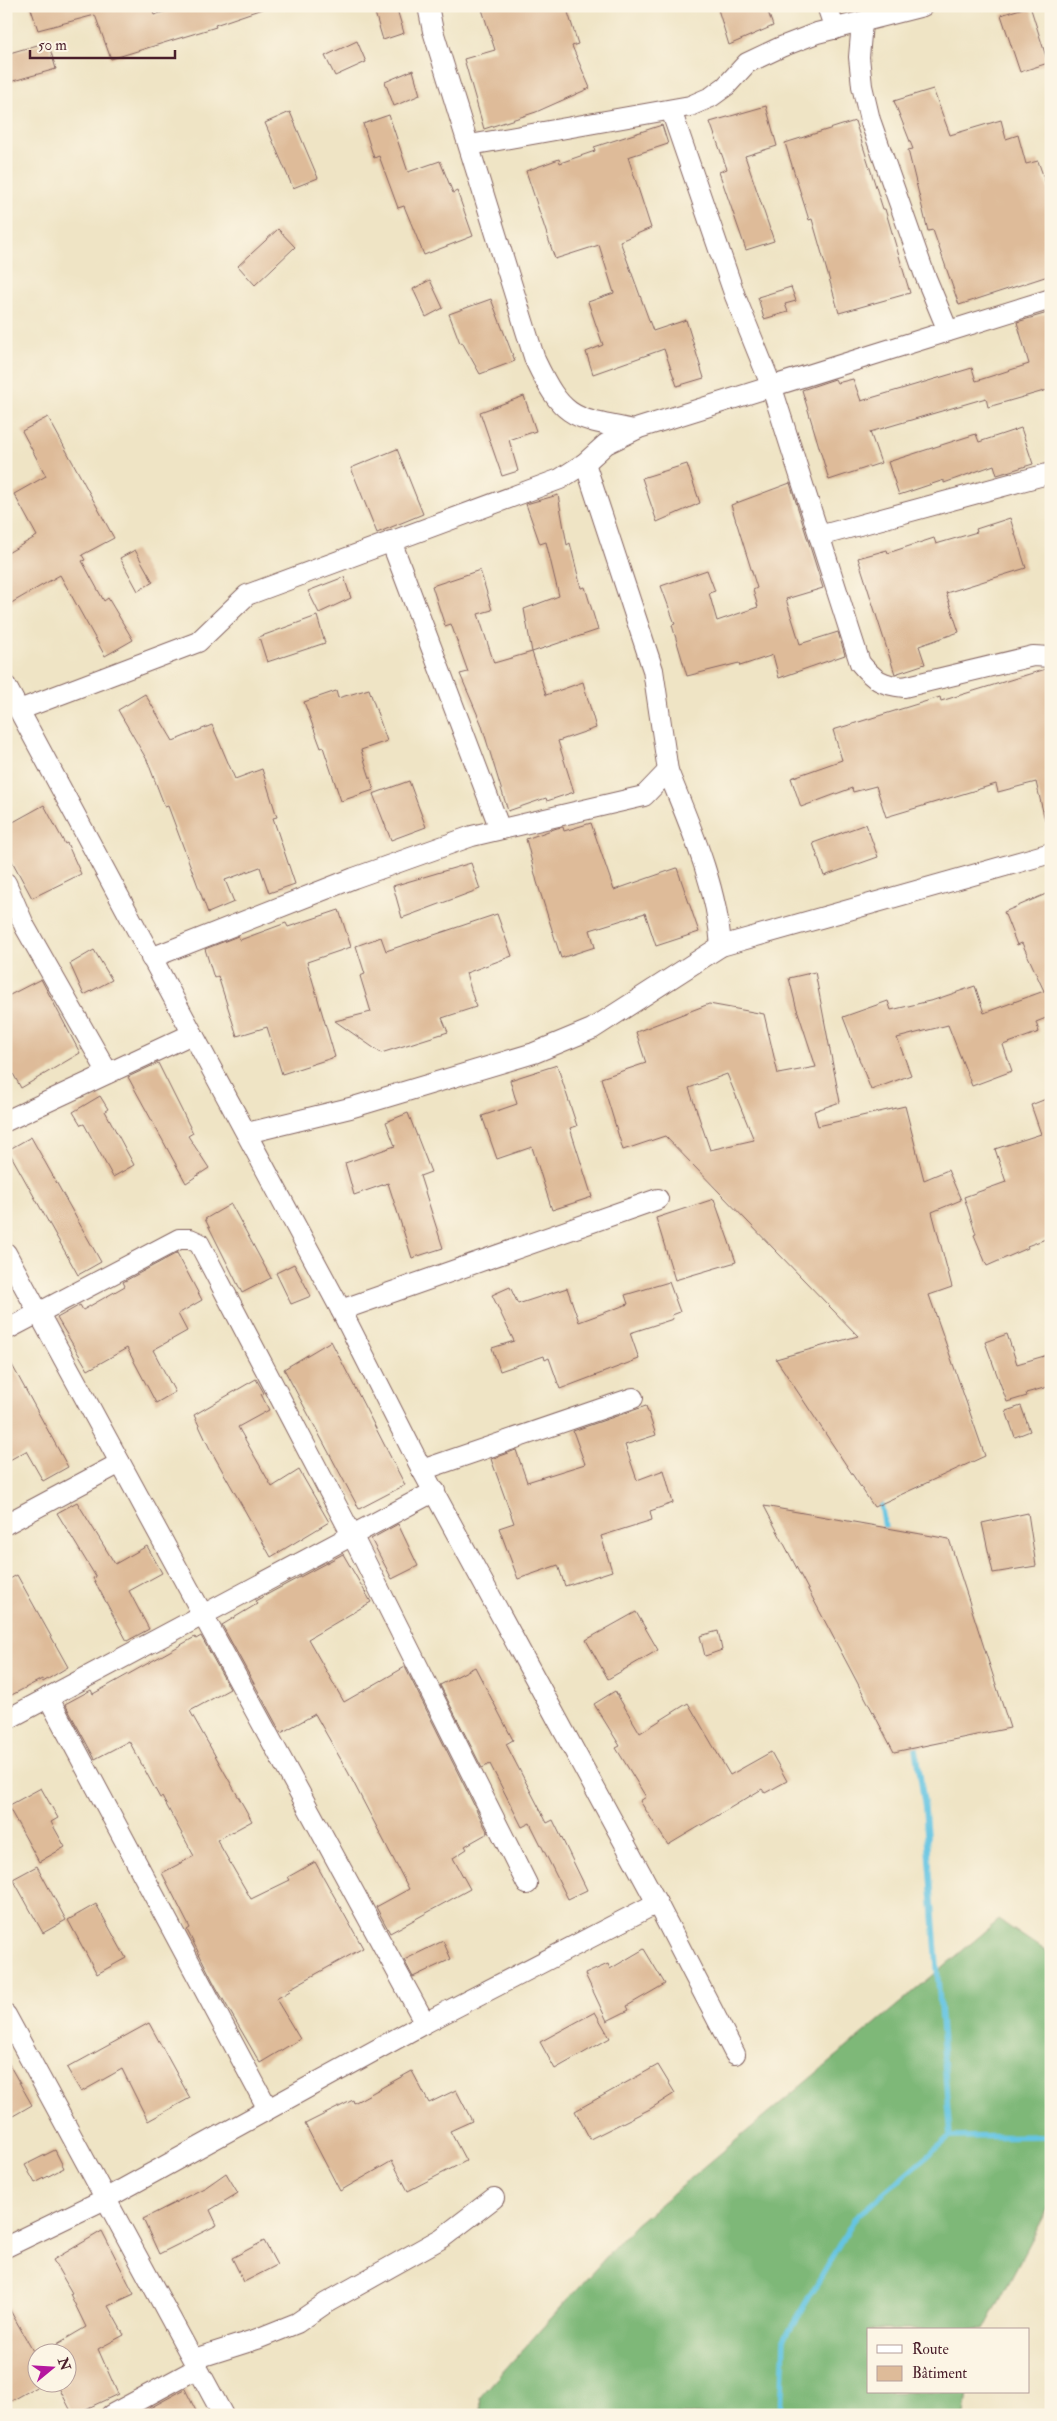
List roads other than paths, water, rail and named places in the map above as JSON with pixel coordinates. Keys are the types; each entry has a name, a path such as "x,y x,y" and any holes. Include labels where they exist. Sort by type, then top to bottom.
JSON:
{"street":[{"path":"428,6 433,31 535,360 550,392 565,409 586,420 634,430"},
{"path":"827,6 835,29"},
{"path":"470,146 690,106 711,97 726,86 747,63 817,33 862,23 922,6"},
{"path":"862,23 860,57 862,86 870,120 924,273 948,331"},
{"path":"670,110 735,296 770,385 860,663 871,676 887,686 904,687 1033,656 1051,657"},
{"path":"19,710 198,642 247,595 560,479 585,463 606,444 634,430 770,385 1051,299"},
{"path":"585,463 653,670 668,771 692,832 719,917 721,946"},
{"path":"819,536 1051,473"},
{"path":"391,541 500,829"},
{"path":"6,686 341,1310 422,1470 657,1904 735,2054"},
{"path":"151,958 354,878 472,836 644,796 668,771"},
{"path":"246,1133 350,1108 534,1053 592,1029 721,946 1051,853"},
{"path":"6,883 25,927 108,1073"},
{"path":"6,1121 192,1034"},
{"path":"341,1310 658,1198"},
{"path":"6,1330 179,1239 190,1239 199,1243 352,1535 528,1884"},
{"path":"6,1253 425,2023"},
{"path":"422,1470 633,1398"},
{"path":"6,1524 120,1463"},
{"path":"6,1720 435,1491"},
{"path":"48,1698 268,2109"},
{"path":"6,2247 105,2199 425,2023 657,1904"},
{"path":"6,2015 223,2415"},
{"path":"111,2415 196,2363 298,2323 326,2303 400,2264 442,2238 494,2198"}],"waterway":[{"path":"880,1498 886,1534"},
{"path":"915,1741 925,1809 950,2137"},
{"path":"781,2415 784,2340 856,2217 950,2137 1051,2136"}]}
